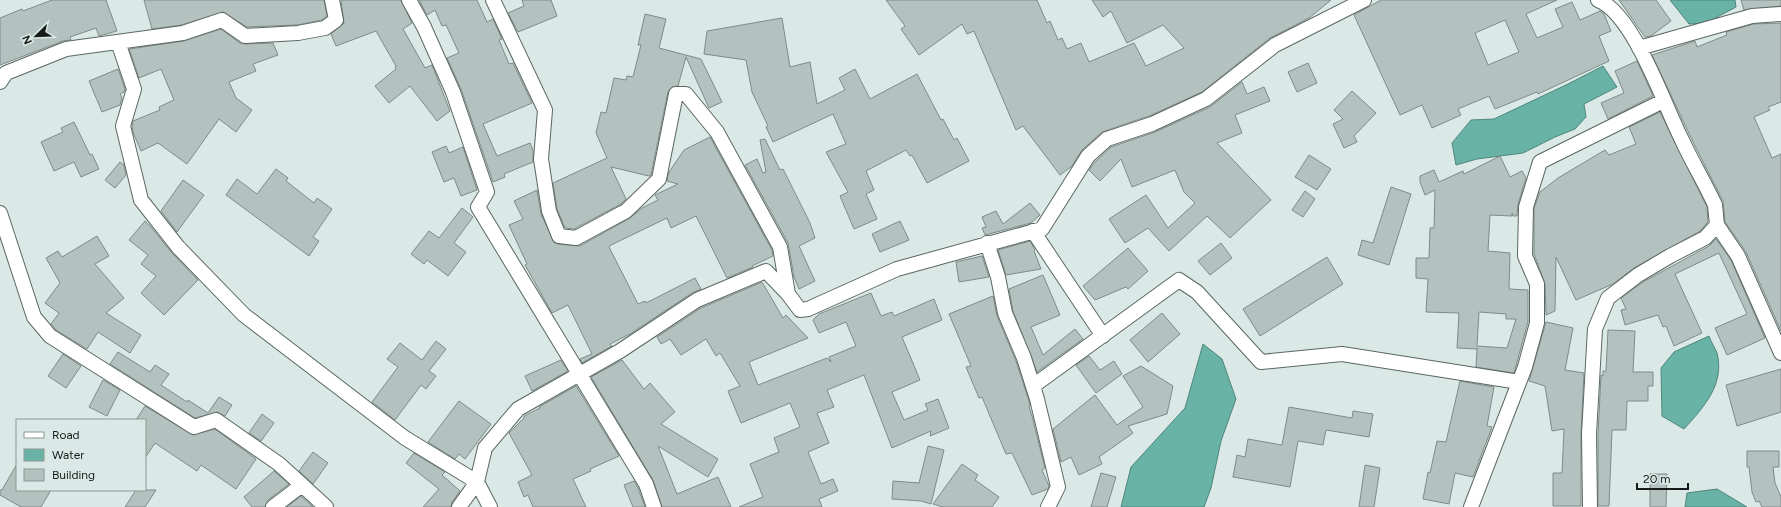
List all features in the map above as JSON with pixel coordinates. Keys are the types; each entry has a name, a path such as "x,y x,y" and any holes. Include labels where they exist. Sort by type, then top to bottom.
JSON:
{"street":[{"path":"0,82 6,73 66,49 183,33 222,20 246,36 298,33 325,28 336,20 332,0"},
{"path":"409,0 424,27 453,92 487,192 478,207 646,484 654,507"},
{"path":"493,0 545,110 541,159 549,211 559,236 576,238 626,211 659,179 676,94 686,94 717,132 780,247 788,294"},
{"path":"459,507 477,482 485,448 518,409 620,351 697,300 766,271 788,294 800,310 808,309 897,269 1042,229 1088,156 1107,140 1152,124 1206,99 1275,45 1364,0"},
{"path":"1598,0 1606,3 1621,18 1645,57 1663,102 1715,205 1718,225 1738,256 1781,353"},
{"path":"1639,48 1752,16 1781,14"},
{"path":"118,42 134,89 124,126 141,200 178,247 244,315 405,438 477,482 490,507"},
{"path":"1471,507 1520,382 1537,323 1537,284 1525,256 1526,207 1540,162 1663,102"},
{"path":"0,213 34,317 50,336 194,427 216,420 279,464 326,507"},
{"path":"1590,507 1589,434 1595,329 1608,298 1638,275 1705,238 1718,225"},
{"path":"1033,231 1103,336"},
{"path":"987,243 998,277 1005,313 1024,358 1033,386 1058,487 1048,507"},
{"path":"1033,386 1179,280 1197,292 1261,362 1342,354 1520,382"},
{"path":"273,507 302,485"}],"water":[{"path":"1670,0 1735,0 1736,7 1706,23 1689,24"},
{"path":"1603,66 1617,87 1584,104 1586,117 1575,129 1523,153 1477,159 1456,165 1452,143 1471,120 1494,119"},
{"path":"1709,336 1717,353 1719,364 1718,375 1711,394 1699,412 1684,429 1662,416 1661,368 1674,352"},
{"path":"1203,344 1222,359 1236,399 1221,441 1211,488 1204,507 1121,507 1131,467 1185,408"},
{"path":"1717,489 1747,507 1685,507 1687,493"}],"building":[{"path":"52,0 106,0 117,31 99,36 96,28 70,37 71,40 63,41 0,65 0,18 22,9 23,11"},
{"path":"144,0 324,0 327,16 322,20 297,25 247,27 223,12 181,25 152,29"},
{"path":"341,0 401,0 412,23 403,29 425,68 432,65 450,111 437,121 410,86 389,103 375,86 396,69 396,66 376,31 336,46 331,34 344,23"},
{"path":"419,0 477,0 487,22 493,19 502,39 499,40 509,64 513,63 532,103 483,124 497,156 530,143 533,150 533,162 504,174 505,177 493,182 461,89 447,58 459,53 446,25 442,26 435,10 427,15"},
{"path":"522,0 551,0 557,16 518,32 508,13 524,6"},
{"path":"886,0 1037,0 1047,23 1050,21 1058,40 1062,38 1067,49 1081,43 1089,62 1134,43 1146,66 1184,48 1163,25 1127,43 1111,11 1103,17 1092,0 1331,0 1309,18 1270,38 1202,92 1149,116 1102,132 1082,150 1072,166 1060,175 1023,126 1016,130 974,31 967,34 962,24 919,55 901,29 905,26"},
{"path":"1381,0 1557,0 1526,14 1537,38 1563,27 1555,9 1572,2 1580,20 1600,11 1604,14 1611,31 1599,36 1609,61 1538,94 1537,92 1495,109 1489,96 1458,109 1461,115 1432,128 1422,105 1400,115 1354,15","holes":["1505,20 1519,52 1488,65 1475,33"]},
{"path":"1619,0 1656,0 1671,21 1651,36 1645,37"},
{"path":"1741,0 1781,0 1781,6 1744,10"},
{"path":"645,14 666,19 659,48 701,59 722,102 709,108 686,57 678,86 672,87 668,92 651,175 649,176 611,167 626,199 621,204 574,229 565,228 557,209 553,183 607,158 596,133 601,112 606,113 614,78 626,80 627,76 633,77 641,45 638,45"},
{"path":"782,18 790,67 810,62 817,104 845,90 839,78 855,69 870,99 917,74 941,120 943,119 954,140 957,138 969,161 927,183 912,155 910,156 906,150 866,171 874,190 866,194 877,219 854,229 840,196 848,192 826,152 846,144 833,114 773,142 766,127 768,126 752,92 746,60 704,54 707,31"},
{"path":"1781,23 1781,102 1768,107 1770,110 1754,117 1772,158 1781,154 1781,331 1746,252 1725,222 1723,201 1652,55 1695,41 1697,47 1727,35 1726,32 1753,24"},
{"path":"221,29 240,43 273,43 278,55 253,64 256,71 229,82 236,98 252,110 236,132 219,119 187,164 158,143 141,151 133,132 133,121 160,110 159,107 174,100 161,69 139,78 129,49 184,41"},
{"path":"1637,61 1653,96 1608,119 1601,103 1624,93 1615,71"},
{"path":"1308,63 1317,83 1297,92 1288,72"},
{"path":"118,69 125,89 124,92 120,94 122,98 120,105 102,112 89,81"},
{"path":"1242,82 1247,94 1264,87 1270,101 1235,115 1242,133 1217,143 1271,200 1230,238 1207,216 1169,251 1148,228 1125,243 1109,219 1146,195 1168,228 1195,203 1184,192 1175,170 1132,187 1121,159 1100,181 1089,170 1111,147 1155,132 1210,107"},
{"path":"1352,91 1376,113 1354,136 1357,142 1344,148 1333,124 1343,119 1334,110"},
{"path":"1660,112 1707,207 1708,222 1700,231 1634,268 1613,284 1576,300 1556,257 1555,311 1546,315 1545,284 1534,254 1534,208 1540,192 1558,178 1605,150 1609,155 1636,144 1629,127"},
{"path":"74,122 90,155 92,154 99,169 81,177 74,162 54,171 41,142 63,132 61,128"},
{"path":"710,137 772,250 773,256 752,266 753,267 727,278 696,216 671,228 667,218 611,245 609,247 638,304 645,301 646,303 695,278 701,289 692,293 630,334 610,344 612,346 582,363 580,359 592,354 568,305 552,313 525,265 527,264 509,225 523,219 514,201 537,190 541,214 554,242 558,244 580,246 630,218 642,208 658,200 655,195 678,184 667,181 669,172 684,150"},
{"path":"765,139 780,170 783,169 810,223 815,238 799,246 815,281 799,289 794,277 788,243 745,165 757,159 763,173 766,172 760,140"},
{"path":"446,146 449,153 463,147 477,190 461,196 454,178 444,182 432,152"},
{"path":"1309,155 1331,169 1317,190 1295,177"},
{"path":"1500,156 1510,177 1522,171 1526,178 1518,204 1517,216 1513,216 1512,213 1512,216 1490,215 1488,251 1510,253 1509,289 1528,290 1528,322 1514,373 1476,367 1477,349 1457,348 1459,313 1426,312 1428,279 1416,278 1416,258 1429,258 1430,228 1434,228 1435,190 1425,195 1420,182 1420,176 1434,170 1439,182 1463,171 1464,174","holes":["1479,312 1506,314 1506,319 1516,319 1507,348 1477,346"]},
{"path":"120,162 124,165 126,175 115,188 105,180"},
{"path":"276,169 288,178 286,181 314,203 317,198 332,209 313,237 319,241 309,256 226,195 237,179 257,194"},
{"path":"183,180 204,195 177,232 161,211"},
{"path":"1391,187 1411,194 1389,265 1358,255 1362,240 1373,243"},
{"path":"1305,191 1315,199 1303,217 1292,210"},
{"path":"1030,203 1040,215 1031,223 985,235 982,228 986,227 982,217 996,211 1003,224"},
{"path":"462,208 473,217 454,243 466,252 448,276 427,260 424,264 411,254 429,231 439,238"},
{"path":"145,221 171,252 198,280 164,315 141,293 156,276 141,264 148,255 129,240"},
{"path":"900,221 909,240 880,252 872,234"},
{"path":"97,236 109,256 95,264 124,298 106,313 141,335 130,353 98,332 87,349 56,330 51,324 59,313 45,303 60,283 46,258 58,251 62,257"},
{"path":"1716,239 1731,260 1765,338 1727,355 1715,328 1747,314 1719,253 1675,274 1702,333 1674,346 1666,326 1663,327 1658,315 1625,325 1621,310 1626,309 1621,298 1643,282 1709,246"},
{"path":"1030,241 1035,250 1034,251 1041,269 1006,275 998,250"},
{"path":"1221,243 1232,258 1210,275 1198,261"},
{"path":"1128,248 1148,271 1128,289 1126,287 1095,300 1083,286"},
{"path":"982,256 989,277 959,282 956,262"},
{"path":"1327,257 1343,284 1260,336 1243,309"},
{"path":"1043,275 1060,315 1031,327 1043,355 1075,329 1083,339 1037,372 1013,311 1009,289"},
{"path":"762,282 783,318 786,315 808,338 749,362 758,385 827,358 831,362 829,357 856,346 846,322 819,333 813,320 819,314 871,293 881,316 892,312 894,316 934,299 942,320 902,337 920,380 892,392 904,420 928,410 925,404 938,399 949,428 930,436 931,431 892,448 864,375 827,390 834,407 817,413 829,443 808,452 821,484 833,479 838,491 819,499 822,507 739,507 763,497 750,464 779,452 774,438 800,427 790,403 741,423 728,391 740,386 720,353 716,356 706,339 681,355 670,339 661,344 657,337 701,308"},
{"path":"993,296 997,316 1016,361 1029,401 1029,407 1045,468 1042,470 1049,486 1048,489 1032,495 1012,453 1006,454 982,397 979,398 966,367 971,366 949,314"},
{"path":"1162,313 1180,334 1148,362 1130,340"},
{"path":"1546,322 1573,328 1565,370 1584,373 1581,434 1581,506 1553,506 1553,473 1562,473 1564,429 1552,431 1545,386 1529,381"},
{"path":"1608,330 1635,331 1633,372 1653,372 1653,386 1648,386 1648,401 1627,401 1626,430 1612,430 1609,506 1598,506 1598,434 1601,375 1603,376 1603,371 1606,371"},
{"path":"436,341 446,349 429,371 436,376 426,389 421,385 395,420 372,402 398,367 387,359 400,343 422,360"},
{"path":"118,352 150,372 155,365 169,374 161,385 187,402 188,400 208,413 219,397 232,405 225,416 217,412 195,418 110,364"},
{"path":"63,354 81,366 66,388 48,376"},
{"path":"1089,356 1100,370 1114,361 1122,374 1096,393 1076,365"},
{"path":"561,360 568,371 532,391 525,376"},
{"path":"622,360 644,389 650,383 675,412 661,424 718,459 708,477 658,446 677,494 718,477 731,507 662,507 653,480 591,377"},
{"path":"1141,366 1173,386 1167,414 1128,426 1133,433 1099,457 1102,464 1079,475 1071,457 1061,462 1053,429 1095,395 1117,425 1143,407 1123,376"},
{"path":"1781,369 1781,412 1737,426 1726,385"},
{"path":"103,380 120,390 107,416 89,407"},
{"path":"1460,381 1494,387 1487,426 1492,427 1473,477 1455,473 1449,504 1423,499 1428,472 1430,473 1437,441 1446,442"},
{"path":"576,386 619,456 590,469 591,471 573,479 586,507 533,507 528,495 524,497 518,482 532,475 509,433 524,418 524,416"},
{"path":"459,401 491,424 465,459 459,454 455,459 428,442"},
{"path":"145,406 193,435 215,429 256,459 236,489 201,465 197,471 155,443 146,456 146,419 137,419"},
{"path":"1289,407 1352,418 1353,411 1373,414 1369,437 1326,430 1323,445 1298,441 1290,487 1233,477 1237,455 1245,457 1248,439 1282,445"},
{"path":"262,414 274,423 261,441 249,433"},
{"path":"928,446 944,450 931,504 921,501 892,499 893,481 919,483"},
{"path":"1747,451 1779,451 1779,467 1773,467 1775,483 1781,497 1781,507 1762,507 1759,501 1756,502 1752,492 1749,467 1747,467"},
{"path":"313,452 328,463 313,484 299,471"},
{"path":"414,453 445,472 442,475 460,491 452,502 451,507 423,507 439,489 406,463"},
{"path":"962,464 978,475 975,480 999,497 992,507 943,507 933,504"},
{"path":"1365,465 1380,468 1374,507 1359,507"},
{"path":"16,466 16,491 50,491 41,507 21,507 0,495 0,490 2,490"},
{"path":"274,471 289,484 268,500 265,507 252,507 244,497"},
{"path":"1101,473 1116,477 1107,507 1091,507"},
{"path":"1650,474 1667,474 1666,507 1650,507"},
{"path":"634,481 645,507 633,507 624,485"},
{"path":"156,490 145,507 125,507 135,491"},
{"path":"301,496 313,507 287,507"}]}
